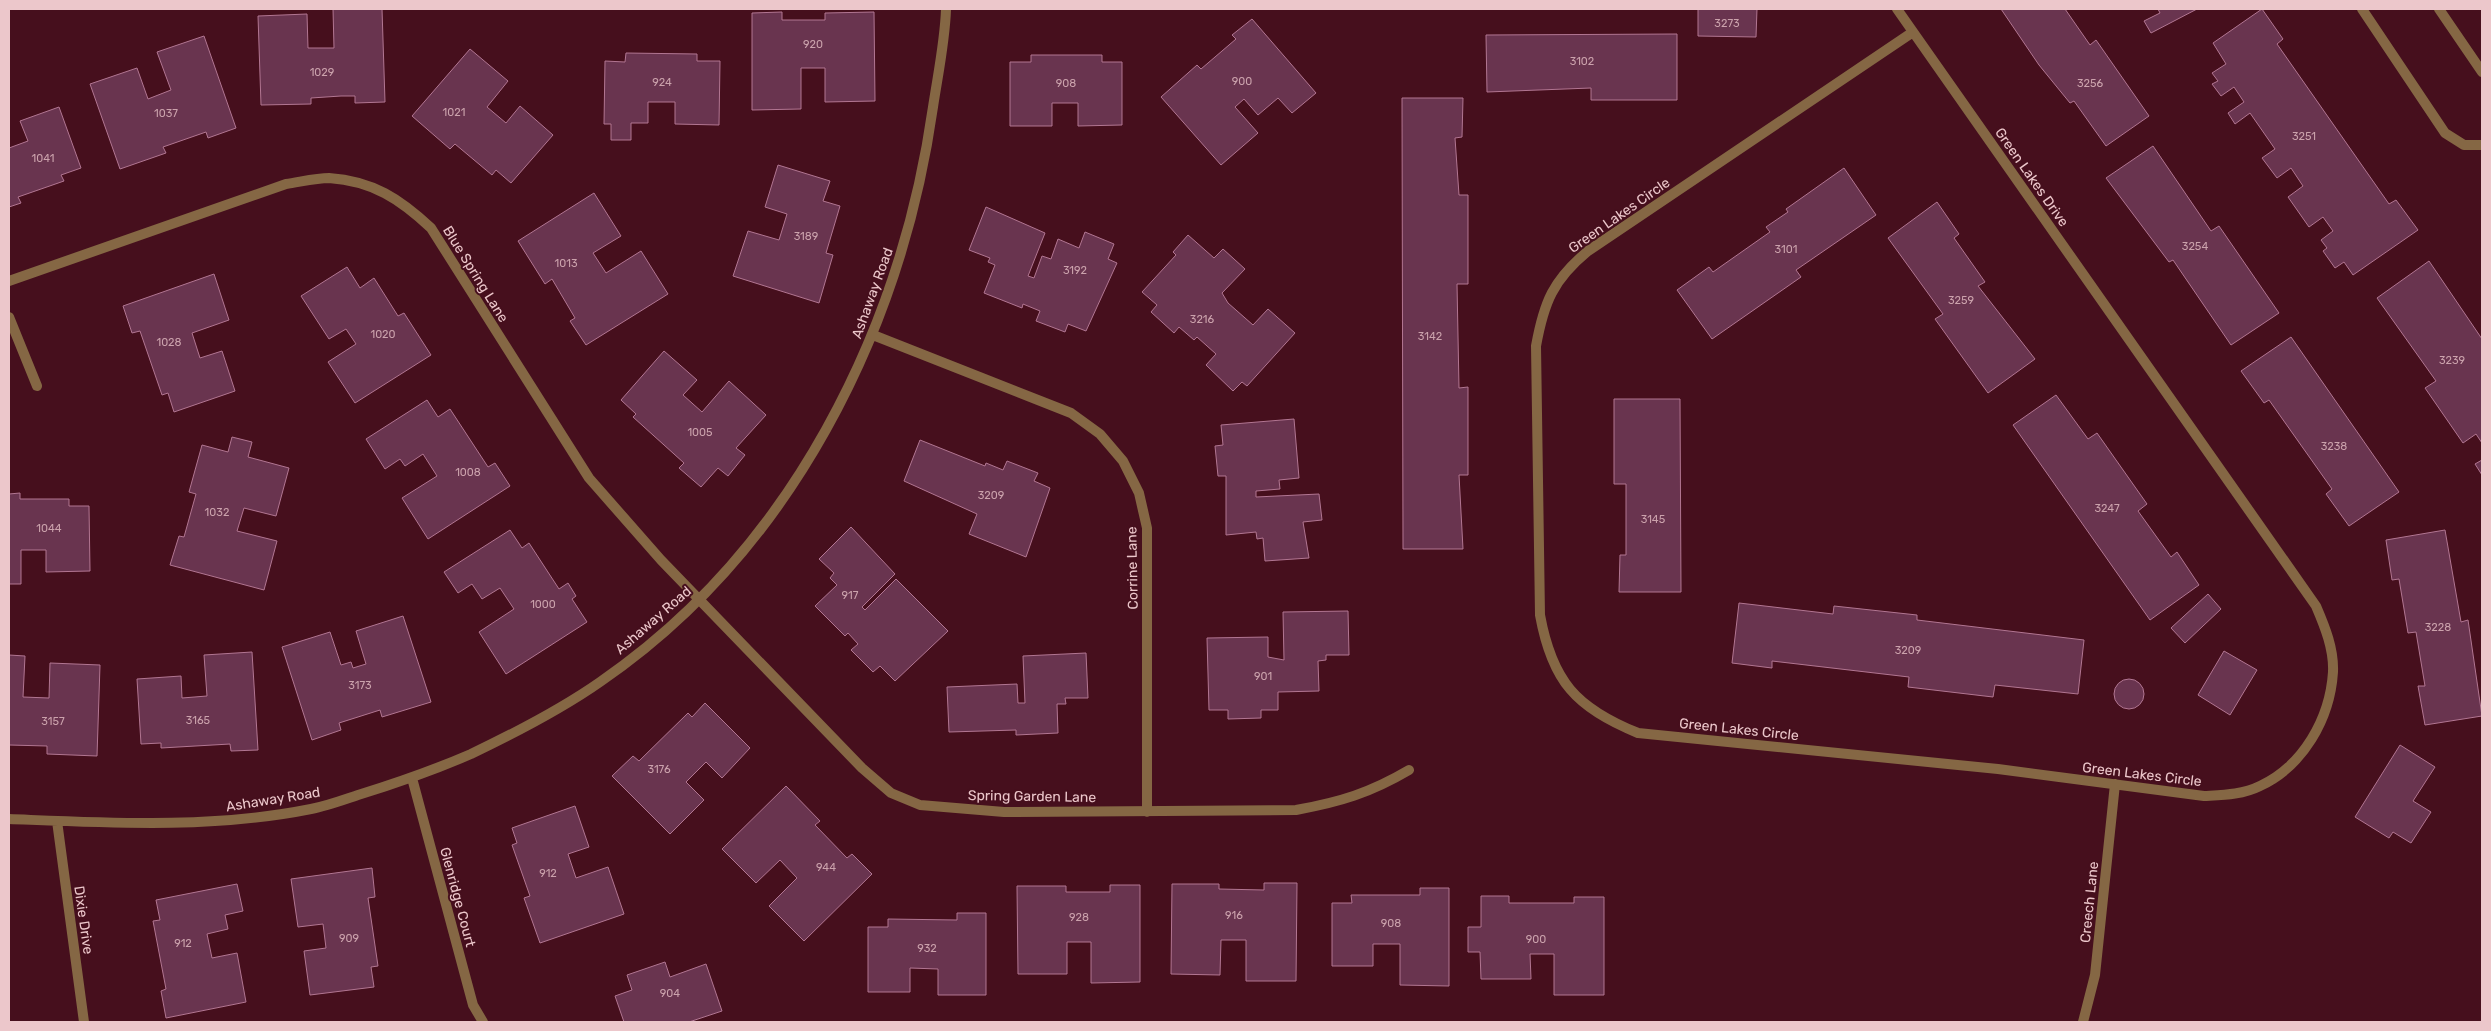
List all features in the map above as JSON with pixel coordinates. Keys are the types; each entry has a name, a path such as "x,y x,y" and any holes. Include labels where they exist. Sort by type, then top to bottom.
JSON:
{"street":[{"name":"Ashaway Road","path":"9,819 156,824 215,822 312,809 412,778 515,733 599,683 638,654 699,599 756,536 802,470 838,409 873,335 908,232 927,147 946,9"},
{"name":"Green Lakes Drive","path":"1897,9 2144,362"},
{"path":"2362,9 2445,134 2464,144 2482,144"},
{"path":"2439,9 2482,72"},
{"name":"Green Lakes Circle","path":"1913,32 1588,251 1573,264 1553,289 1542,313 1536,346 1540,615 1545,642 1558,673 1579,700 1606,720 1638,733 1998,770 2204,796 2229,795 2259,787 2281,773 2308,746 2326,710 2333,671 2329,637 2316,606 2144,362"},
{"name":"Blue Spring Lane","path":"9,281 286,184 328,178 369,185 406,205 431,228 589,478 699,599"},
{"path":"9,317 37,386"},
{"name":"Corrine Lane","path":"873,335 1071,413 1100,434 1123,461 1139,493 1147,528 1147,812"},
{"name":"Spring Garden Lane","path":"699,599 862,768 891,792 920,805 1004,812 1296,810 1342,802 1385,784 1409,770"},
{"name":"Glenridge Court","path":"412,778 473,1005 482,1022"},
{"name":"Creech Lane","path":"2083,1022 2095,975 2115,784"},
{"name":"Dixie Drive","path":"57,821 84,1022"}],"building":[{"path":"333,9 382,9 385,102 355,103 355,96 341,96 311,98 311,104 261,105 258,16 307,14 308,48 334,48"},
{"path":"1698,9 1757,9 1756,37 1698,36"},
{"path":"2001,9 2065,9 2090,45 2096,40 2149,116 2106,146 2074,101 2070,103 2039,65"},
{"path":"2158,9 2197,9 2151,33 2144,21 2160,13"},
{"path":"2262,9 2283,39 2277,44 2389,204 2396,200 2418,230 2353,275 2344,262 2335,268 2323,251 2327,248 2321,240 2333,231 2323,217 2309,227 2288,197 2303,186 2291,168 2277,178 2262,158 2275,149 2250,113 2235,124 2228,113 2244,102 2234,87 2221,96 2212,84 2218,81 2212,73 2226,64 2213,43"},
{"path":"782,12 782,20 825,20 825,13 874,12 875,101 825,102 825,68 801,68 801,109 752,110 752,13"},
{"path":"1252,19 1316,93 1292,113 1278,98 1258,115 1244,99 1235,107 1258,133 1221,165 1161,97 1197,65 1201,69 1236,39 1232,35"},
{"path":"1677,34 1677,100 1591,100 1591,88 1487,92 1486,35"},
{"path":"204,36 236,128 208,138 206,132 163,147 166,153 120,169 90,84 137,68 148,99 171,90 157,52"},
{"path":"470,49 508,81 487,107 506,123 520,106 553,135 511,183 496,170 492,175 455,144 450,149 412,116"},
{"path":"626,53 697,54 697,61 720,61 719,125 675,124 675,102 648,102 648,123 631,123 631,140 611,140 611,124 604,124 605,61 625,62"},
{"path":"1031,55 1102,55 1102,62 1122,62 1122,125 1078,126 1078,103 1052,103 1052,126 1010,126 1010,62 1031,62"},
{"path":"1402,98 1463,98 1462,137 1455,138 1459,195 1468,195 1468,284 1457,284 1459,388 1468,387 1468,475 1459,475 1463,549 1403,549"},
{"path":"59,107 81,168 61,175 64,181 18,197 21,203 9,207 9,148 28,141 20,121"},
{"path":"2153,146 2211,231 2219,226 2279,313 2231,345 2173,260 2169,262 2106,178"},
{"path":"778,165 830,181 823,201 840,206 826,253 833,255 819,303 733,276 748,231 779,240 787,214 765,207"},
{"path":"1844,168 1876,215 1796,270 1801,277 1712,339 1677,290 1709,267 1713,272 1770,232 1766,227 1788,212 1786,209"},
{"path":"594,193 621,236 593,253 606,273 641,251 668,294 586,345 570,321 575,318 552,279 545,284 518,241"},
{"path":"1937,202 1959,234 1954,238 1985,282 1978,286 2035,359 1988,393 1935,319 1943,314 1888,238"},
{"path":"986,207 1045,233 1028,276 1034,278 1042,256 1051,259 1058,239 1079,248 1085,232 1114,244 1108,259 1117,263 1086,331 1068,324 1065,332 1036,321 1040,311 1023,304 1022,308 984,293 995,265 988,262 990,258 969,250"},
{"path":"1188,235 1214,258 1223,249 1245,269 1222,293 1228,303 1253,325 1268,309 1295,333 1247,386 1242,382 1233,391 1206,365 1216,354 1197,337 1194,340 1179,327 1174,333 1151,312 1157,305 1142,292 1176,255 1173,252"},
{"path":"2429,261 2482,339 2482,443 2476,434 2463,443 2425,388 2436,381 2377,298"},
{"path":"347,267 360,288 374,278 398,316 404,313 431,355 355,403 328,362 356,344 346,329 329,339 301,296"},
{"path":"214,274 229,320 192,333 200,358 222,351 235,391 174,412 168,393 162,395 140,331 132,333 123,306"},
{"path":"2291,337 2399,492 2349,526 2326,494 2332,489 2269,400 2264,403 2241,371"},
{"path":"664,351 697,380 683,395 702,412 729,381 766,415 736,448 745,455 728,476 718,468 701,487 679,468 684,463 633,417 636,414 621,400"},
{"path":"2056,395 2088,439 2097,433 2147,504 2138,511 2171,557 2177,552 2199,585 2150,620 2013,425"},
{"path":"1614,399 1680,399 1681,592 1619,592 1620,555 1626,555 1626,484 1614,484"},
{"path":"427,400 438,417 450,409 488,467 495,463 510,486 428,539 402,498 437,476 423,454 405,466 400,459 385,469 366,439"},
{"path":"1294,419 1299,478 1279,480 1280,489 1256,491 1256,497 1319,494 1322,520 1303,522 1309,558 1265,561 1263,538 1257,539 1256,532 1226,535 1226,476 1218,476 1215,446 1223,445 1221,425"},
{"path":"232,437 252,442 248,457 289,468 276,516 244,508 237,531 277,541 264,590 170,565 179,536 184,537 196,494 189,492 202,445 228,452"},
{"path":"920,440 985,466 986,463 1003,470 1007,461 1038,473 1034,481 1050,488 1026,557 969,534 977,514 904,481"},
{"path":"2482,460 2482,475 2475,464"},
{"path":"20,493 20,499 69,499 69,506 89,506 90,571 46,572 46,550 21,550 21,584 9,584 9,494"},
{"path":"851,527 895,574 862,607 865,610 896,579 948,631 895,681 880,666 873,672 851,650 858,644 848,633 845,636 815,606 837,585 830,578 834,573 819,559"},
{"path":"510,530 522,548 529,543 559,589 568,583 576,596 572,599 587,622 506,674 479,632 514,609 500,588 482,599 472,584 458,593 444,572"},
{"path":"2445,530 2461,622 2468,620 2482,716 2425,725 2418,686 2425,686 2416,632 2408,633 2399,579 2392,580 2386,540"},
{"path":"2208,594 2221,609 2185,643 2171,628"},
{"path":"1739,603 1833,614 1834,606 1917,615 1917,620 2084,640 2078,694 1995,685 1993,697 1908,687 1909,677 1772,661 1772,668 1732,663"},
{"path":"1348,611 1349,655 1326,655 1326,660 1318,661 1319,691 1278,692 1278,710 1261,710 1261,718 1228,719 1228,710 1209,710 1207,638 1268,637 1268,657 1284,660 1283,612"},
{"path":"403,616 431,702 382,717 380,710 339,723 341,730 312,740 282,647 330,632 341,665 351,662 353,668 366,664 356,631"},
{"path":"2224,651 2257,670 2230,715 2198,695"},
{"path":"252,652 258,750 231,751 230,744 161,748 161,743 141,744 137,679 181,676 182,698 207,696 204,655"},
{"path":"1086,653 1088,698 1065,698 1066,704 1057,704 1058,733 1016,735 1016,730 949,732 947,687 1017,684 1018,703 1025,703 1023,656"},
{"path":"9,655 25,656 23,697 49,698 50,663 100,665 97,756 47,754 47,746 9,745"},
{"path":"2129,679 2139,684 2144,694 2139,704 2129,709 2119,704 2114,694 2119,684"},
{"path":"705,703 750,748 722,778 706,762 686,782 704,800 670,834 612,776 633,756 639,761 688,713 692,717"},
{"path":"2400,745 2435,767 2413,801 2431,812 2411,843 2393,832 2389,838 2355,817"},
{"path":"786,786 820,821 815,825 847,858 852,854 872,874 804,941 769,906 797,878 780,860 756,883 722,849"},
{"path":"575,806 589,847 568,854 576,878 608,867 624,914 540,943 524,898 530,896 512,845 517,843 512,828"},
{"path":"372,868 375,897 368,898 378,966 371,967 374,987 310,995 304,951 326,948 323,924 298,927 291,879"},
{"path":"1264,883 1297,883 1296,981 1246,981 1246,940 1221,940 1220,975 1171,974 1172,884 1219,884 1219,889 1264,890"},
{"path":"237,884 243,911 225,915 228,929 207,934 212,958 237,953 246,1002 166,1018 161,991 166,989 153,921 160,920 156,900"},
{"path":"1110,885 1140,885 1140,982 1091,983 1091,942 1067,942 1067,974 1018,974 1017,886 1066,886 1066,892 1110,892"},
{"path":"1420,888 1449,888 1449,986 1400,985 1400,944 1373,944 1373,966 1332,966 1332,903 1352,903 1351,895 1420,895"},
{"path":"1481,896 1509,896 1509,903 1574,903 1574,897 1604,897 1604,995 1554,995 1554,954 1530,954 1531,979 1481,979 1480,952 1468,952 1468,927 1481,927"},
{"path":"957,913 986,913 986,995 938,995 938,969 910,968 910,992 868,992 868,927 888,927 888,919 957,920"},
{"path":"665,962 670,977 706,964 722,1011 689,1022 624,1022 615,996 632,990 627,975"}]}
